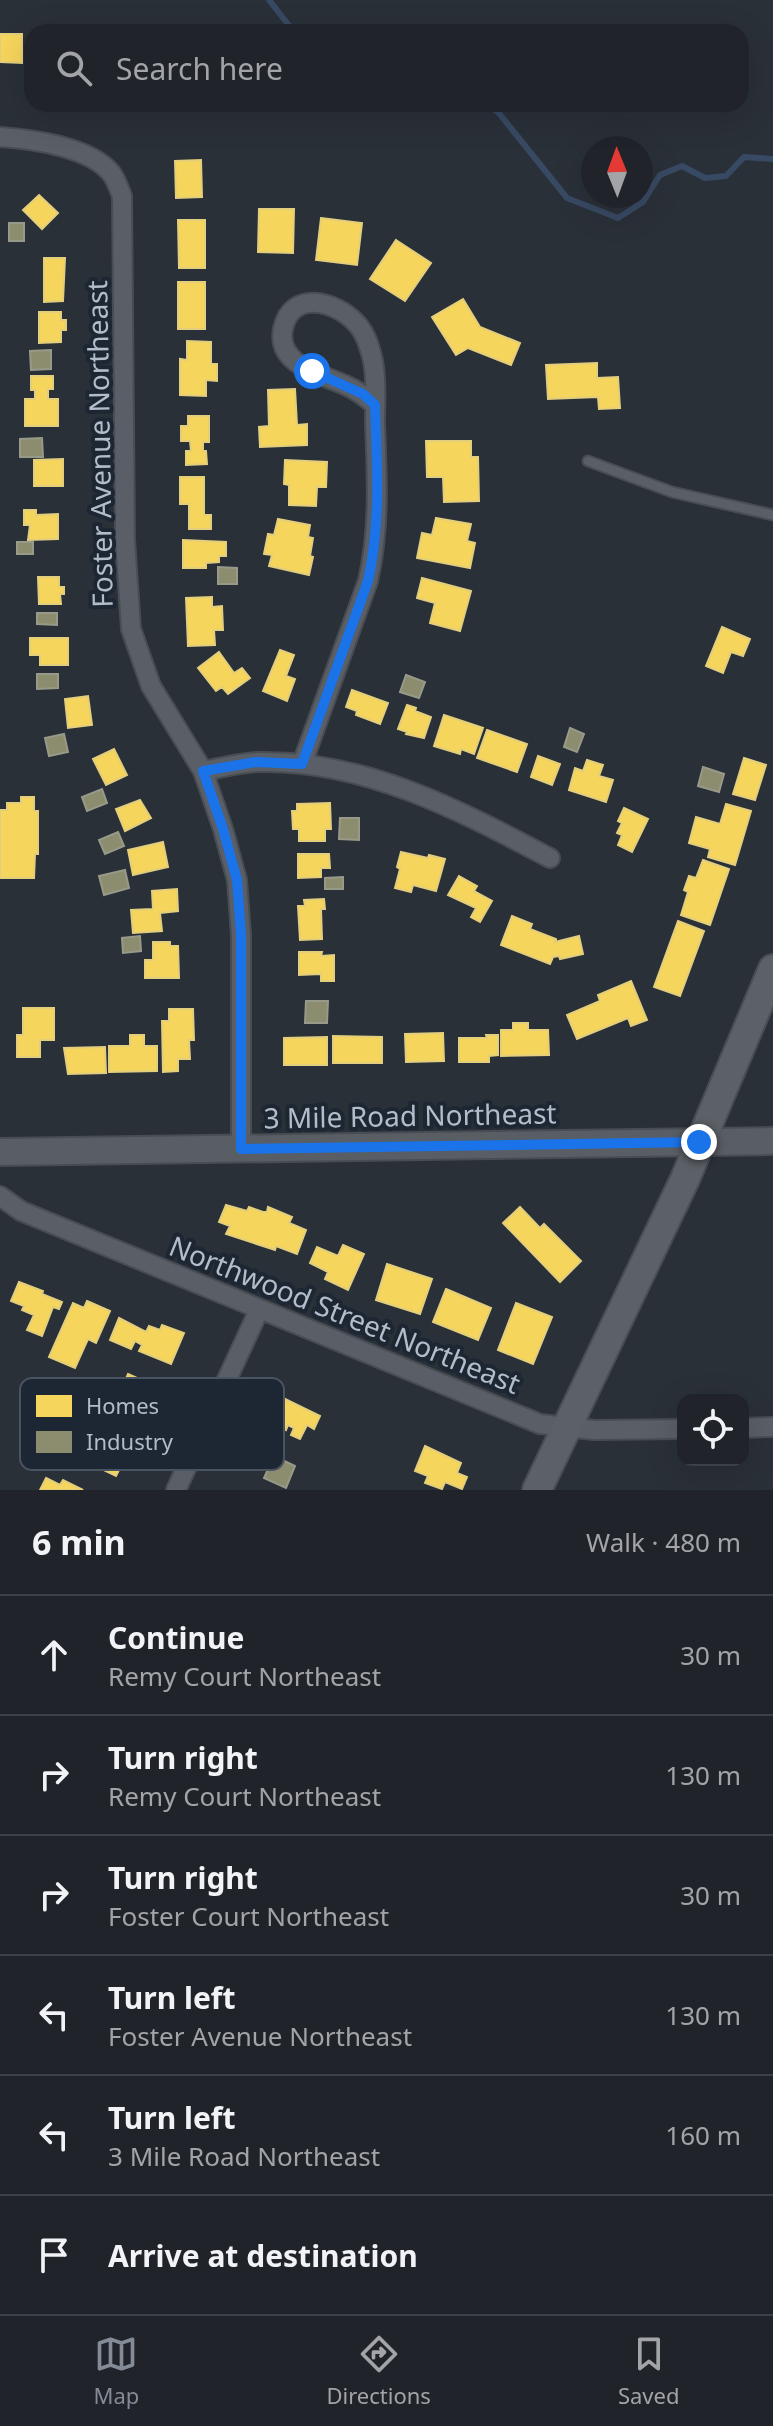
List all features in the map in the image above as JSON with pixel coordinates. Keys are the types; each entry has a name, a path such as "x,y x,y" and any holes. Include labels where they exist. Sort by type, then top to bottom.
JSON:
{"main road":[{"path":"537,1490 685,1179 773,969"},
{"name":"3 Mile Road Northeast","path":"0,1152 773,1141"}],"street":[{"name":"Foster Avenue Northeast","path":"0,137 28,138 87,155 111,173 122,196 125,539 131,629 151,686 203,771 237,880 241,935 241,1149"},
{"path":"302,764 368,581 378,515 374,364 366,337 356,322 327,303 312,302 300,306 289,316 283,329 284,343 292,361 363,394 375,405"},
{"path":"203,771 256,762 302,764 365,774 455,809 550,858"},
{"name":"Northwood Street Northeast","path":"0,1196 21,1211 540,1424 594,1430 677,1429"},
{"path":"228,1378 259,1310"},
{"path":"749,1428 773,1427"},
{"path":"176,1490 185,1470"}],"lane":[{"path":"588,461 672,492 773,515"}],"building: Homes":[{"path":"0,34 22,34 22,63 0,62"},
{"path":"201,160 202,197 176,198 175,161"},
{"path":"39,195 58,213 42,229 23,210"},
{"path":"259,209 294,209 293,253 258,252"},
{"path":"321,218 362,223 357,265 316,260"},
{"path":"178,220 205,220 205,268 179,268"},
{"path":"396,240 431,263 405,301 370,279"},
{"path":"44,258 65,258 63,301 44,302"},
{"path":"178,282 205,282 205,329 178,329"},
{"path":"463,299 480,327 520,343 511,365 468,348 456,355 432,317"},
{"path":"39,312 61,312 61,320 66,320 66,330 61,330 61,342 39,343"},
{"path":"187,341 211,342 211,364 217,364 217,381 206,380 206,396 180,395 180,359 187,360"},
{"path":"597,363 597,378 618,377 620,408 599,409 598,397 548,399 546,365"},
{"path":"31,376 53,376 53,389 48,389 48,399 58,399 58,426 25,426 25,399 35,399"},
{"path":"295,389 297,425 307,424 307,445 260,447 259,427 269,426 268,390"},
{"path":"188,416 209,416 209,442 203,442 207,464 186,465 186,451 191,451 190,441 181,441 181,426 188,426"},
{"path":"426,441 471,441 471,457 478,457 479,501 444,502 443,477 427,477"},
{"path":"63,459 63,486 34,486 34,460"},
{"path":"285,460 327,462 326,487 317,487 316,506 289,505 289,485 284,484"},
{"path":"180,477 204,477 204,515 211,515 211,529 189,529 189,504 180,504"},
{"path":"24,510 36,510 36,515 58,514 58,539 28,540 30,525 24,525"},
{"path":"436,518 471,524 467,541 475,543 470,568 417,558 422,533 432,535"},
{"path":"278,519 310,525 308,537 313,538 310,556 313,557 309,575 269,566 272,555 264,554 268,534 274,535"},
{"path":"183,540 226,542 226,556 219,556 219,562 206,563 206,568 183,568"},
{"path":"38,577 59,577 59,587 64,587 64,594 60,594 61,604 39,604"},
{"path":"422,578 471,591 460,631 430,623 435,603 417,598"},
{"path":"212,597 212,607 222,606 223,630 214,630 215,645 188,646 186,598"},
{"path":"722,627 750,639 743,656 731,652 723,673 706,666"},
{"path":"30,638 68,638 68,665 40,665 40,655 30,655"},
{"path":"280,650 294,655 286,676 295,679 287,701 263,691"},
{"path":"219,652 234,673 242,668 250,678 228,694 222,687 216,691 198,668"},
{"path":"352,690 388,703 380,724 356,715 357,711 346,707"},
{"path":"88,696 92,725 68,728 65,699"},
{"path":"407,705 431,717 424,738 398,729"},
{"path":"444,715 483,728 474,754 461,749 460,754 434,746"},
{"path":"487,730 527,744 517,772 477,758"},
{"path":"114,749 127,775 106,785 93,759"},
{"path":"538,756 560,764 552,785 531,777"},
{"path":"744,758 766,765 755,800 733,794"},
{"path":"587,760 603,765 599,776 613,780 606,802 569,790 575,768 583,771"},
{"path":"21,797 34,797 34,811 38,811 38,854 35,854 34,878 0,878 0,810 7,810 7,803 21,803"},
{"path":"140,800 151,818 125,831 116,809"},
{"path":"330,803 331,829 325,829 325,841 299,841 299,829 293,829 292,811 297,811 297,804"},
{"path":"726,804 751,811 735,865 708,857 710,849 689,843 696,817 720,824"},
{"path":"624,808 648,819 632,852 618,845 622,835 617,833 622,823 618,821"},
{"path":"163,842 168,867 133,875 128,850"},
{"path":"401,852 445,859 436,891 413,885 411,892 395,888"},
{"path":"298,854 329,854 330,868 321,868 321,877 298,878"},
{"path":"703,860 729,869 710,925 681,915 689,876 696,878"},
{"path":"459,876 477,886 474,891 492,901 480,922 471,917 476,908 448,895"},
{"path":"177,889 178,911 160,913 162,931 133,933 131,910 153,909 152,891"},
{"path":"324,899 325,909 321,909 322,939 300,940 298,906 305,906 304,900"},
{"path":"512,916 532,924 530,929 556,939 555,942 579,936 583,954 560,959 559,956 553,957 550,964 501,945"},
{"path":"678,921 704,931 680,996 654,987"},
{"path":"153,942 170,942 170,946 178,946 179,978 145,978 145,960 153,960"},
{"path":"299,952 334,955 334,981 321,981 321,974 299,975"},
{"path":"631,981 647,1020 631,1026 628,1018 577,1039 567,1015 600,1001 598,995"},
{"path":"23,1008 54,1008 54,1040 40,1040 40,1057 17,1057 17,1035 23,1035"},
{"path":"169,1009 193,1009 194,1040 189,1040 190,1059 178,1059 178,1071 163,1072 162,1021 169,1021"},
{"path":"513,1023 528,1023 528,1030 548,1030 549,1055 501,1056 501,1030 513,1030"},
{"path":"443,1033 444,1061 406,1062 405,1034"},
{"path":"130,1035 144,1035 144,1046 157,1046 157,1071 109,1072 109,1046 130,1046"},
{"path":"486,1035 498,1035 498,1055 489,1056 489,1062 459,1062 459,1038 487,1038"},
{"path":"333,1036 382,1037 382,1063 333,1063"},
{"path":"327,1037 327,1065 284,1065 284,1038"},
{"path":"105,1047 106,1073 68,1074 64,1048"},
{"path":"226,1205 263,1212 267,1212 268,1207 292,1217 289,1223 306,1230 297,1254 226,1234 230,1226 219,1222"},
{"path":"520,1207 540,1228 544,1224 581,1261 560,1282 503,1223"},
{"path":"343,1245 364,1254 348,1290 325,1279 328,1272 310,1263 317,1247 338,1256"},
{"path":"387,1264 432,1279 420,1314 376,1300"},
{"path":"19,1282 62,1302 59,1309 53,1307 42,1336 27,1330 34,1315 22,1310 24,1306 11,1301"},
{"path":"446,1289 491,1308 478,1340 433,1322"},
{"path":"87,1301 110,1311 96,1343 88,1339 75,1368 49,1357 73,1303 84,1308"},
{"path":"516,1303 552,1317 533,1364 498,1350"},
{"path":"119,1318 146,1332 149,1326 160,1330 162,1325 184,1333 171,1364 139,1351 142,1345 135,1341 131,1349 110,1340"},
{"path":"284,1398 320,1416 314,1429 307,1425 300,1439 291,1435 294,1428 288,1425 286,1430"},
{"path":"425,1446 461,1463 457,1473 467,1477 462,1489 445,1482 442,1489 425,1483 428,1476 415,1471"},
{"path":"104,1470 119,1470 116,1476"},
{"path":"46,1478 60,1485 63,1480 83,1490 40,1490"}],"building: Industry":[{"path":"9,223 24,223 24,241 9,241"},
{"path":"51,350 51,369 31,370 30,351"},
{"path":"42,438 43,457 20,457 20,439"},
{"path":"17,542 33,542 33,554 17,554"},
{"path":"218,567 237,568 237,584 218,584"},
{"path":"37,613 57,613 57,625 37,624"},
{"path":"37,674 58,674 58,688 37,689"},
{"path":"406,675 425,682 419,698 400,692"},
{"path":"570,728 584,734 577,752 564,747"},
{"path":"64,734 68,752 49,756 45,738"},
{"path":"703,767 724,774 719,792 698,786"},
{"path":"102,789 107,803 87,811 82,797"},
{"path":"340,818 359,818 359,840 339,839"},
{"path":"118,832 124,846 105,854 99,840"},
{"path":"125,870 129,888 104,895 99,876"},
{"path":"343,877 343,889 325,889 325,878"},
{"path":"140,936 141,951 123,953 122,938"},
{"path":"306,1001 328,1001 327,1023 305,1023"},
{"path":"284,1461 295,1466 286,1488 264,1478 268,1470 284,1470"}],"waterway":[{"path":"269,0 288,24"},
{"path":"498,112 567,198 618,218 643,202 660,175 682,166 705,178 726,176 744,157 773,159"}],"route":[{"path":"312,371 363,394 375,405 378,515 368,581 302,764 256,762 203,771 237,880 241,935 241,1149 699,1142"}]}
